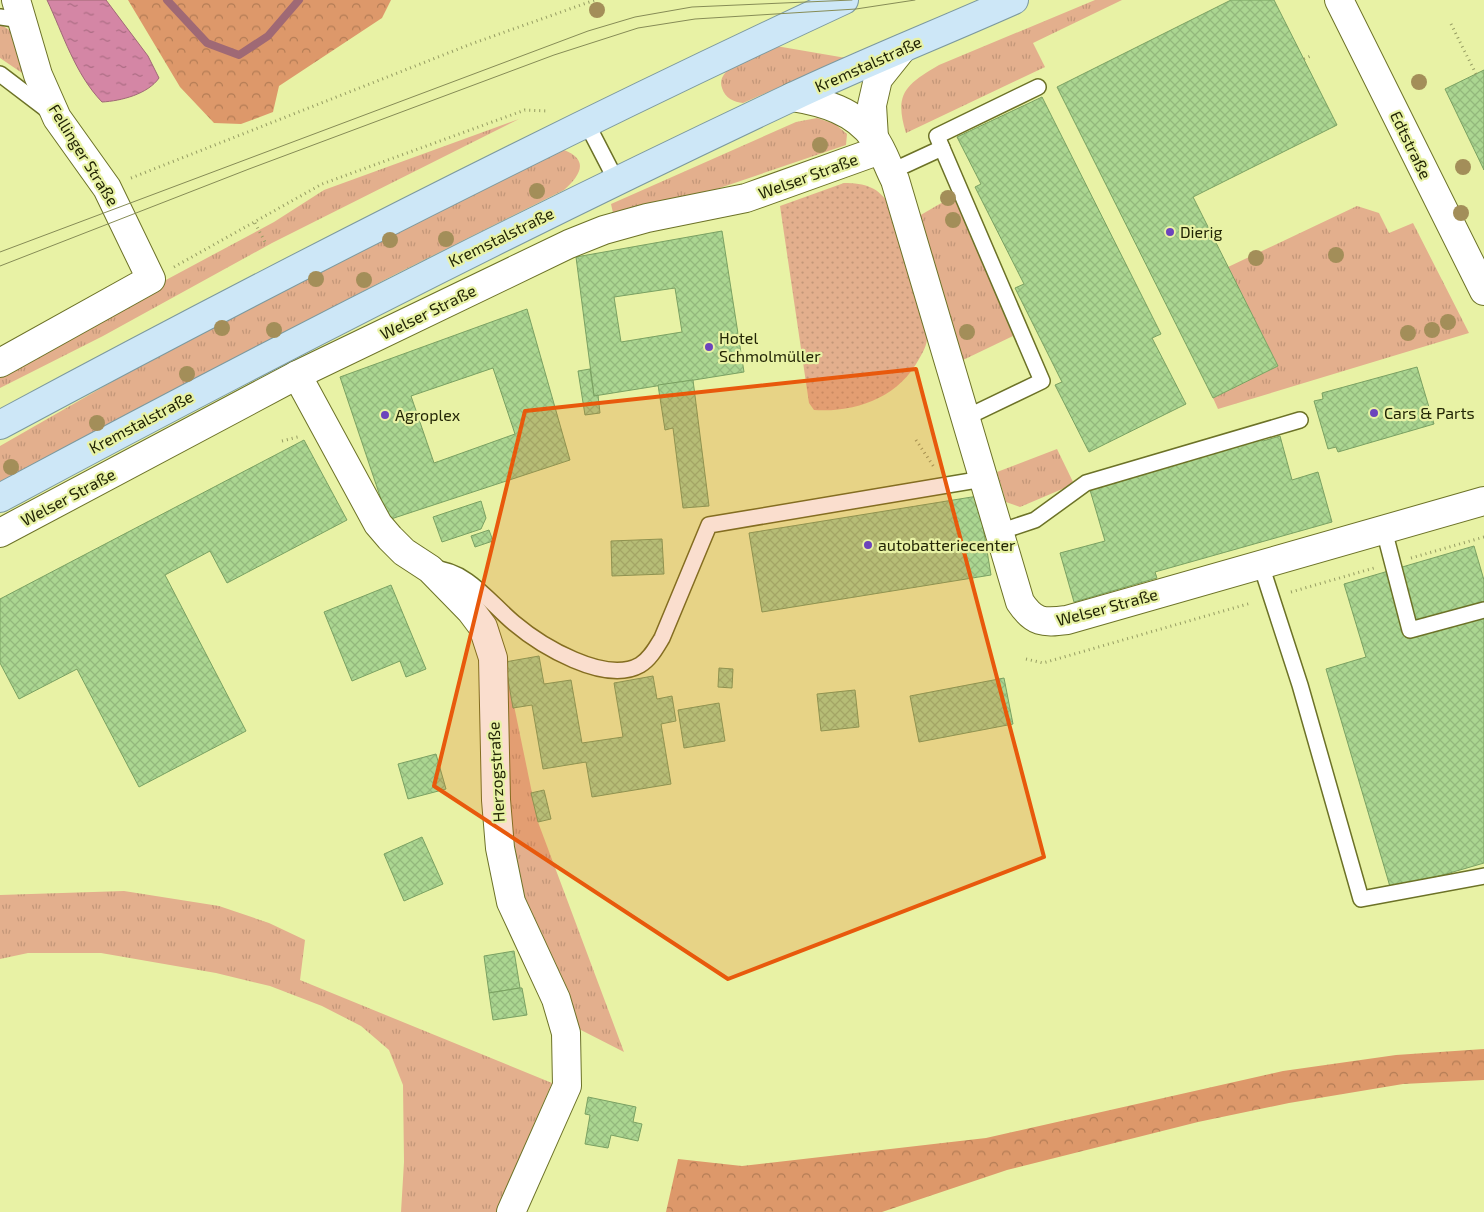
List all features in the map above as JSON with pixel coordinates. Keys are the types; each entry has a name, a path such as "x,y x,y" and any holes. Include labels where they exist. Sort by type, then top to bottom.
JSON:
{"main road":[{"path":"0,425 192,322 586,122 844,0"},
{"name":"Kremstalstraße","path":"0,498 387,294 792,97 1014,0"}],"street":[{"name":"Edtstraße","path":"1339,0 1484,291"},
{"name":"Fellinger Straße","path":"12,12 57,118 107,188 151,280"},
{"name":"Welser Straße","path":"902,49 878,79 872,105 881,153 965,418 1020,602 1028,614 1037,620 1050,622 1067,620 1484,501"},
{"name":"Welser Straße","path":"792,97 821,102 849,114 881,153"},
{"name":"Welser Straße","path":"0,533 297,376 569,244 604,230 646,218 746,198 881,153"},
{"path":"0,363 151,280"},
{"name":"Herzogstraße","path":"297,376 378,524 404,552 430,569 471,611 483,627 490,643 493,658 496,800 500,848 510,902 556,1000 566,1033 567,1086 511,1212"}],"lane":[{"path":"0,74 57,118"},
{"path":"965,418 1042,381 937,136 1038,87"},
{"path":"586,122 617,182"},
{"path":"881,153 942,148"},
{"path":"999,532 1036,520 1086,483 1300,420"},
{"path":"430,569 446,569 459,576 539,642 587,665 621,669 639,665 651,655 662,638 709,525 983,479"},
{"path":"1384,530 1410,630 1484,610"},
{"path":"1260,564 1300,685 1362,898 1484,876"}],"path":[{"path":"107,188 425,62 595,0"},
{"path":"1451,24 1476,74"},
{"path":"1304,59 1313,54"},
{"path":"151,280 322,184 525,110 551,111"},
{"path":"255,223 266,244"},
{"path":"282,441 304,436"},
{"path":"916,440 936,470 938,487"}],"highlighted area":[{"path":"916,369 1044,857 728,979 434,786 525,411"}],"green space":[{"path":"128,0 391,0 382,18 279,86 273,112 241,124 214,123 180,87"},
{"path":"1095,0 1122,0 1033,43 1045,67 906,133 901,109 902,100 910,85 918,79 939,65"},
{"path":"0,24 14,33 28,77 0,58"},
{"path":"776,46 846,58 743,103 728,97 723,91 721,80 725,73 740,61"},
{"path":"817,118 835,124 847,134 846,145 702,194 664,200 613,213 611,204 796,122"},
{"path":"519,119 272,243 103,336 0,388 0,369 274,222 324,190"},
{"path":"564,150 577,158 580,168 578,174 564,190 394,275 0,482 0,446 171,348 553,151"},
{"path":"844,183 871,187 881,194 890,206 927,331 927,339 923,352 910,372 888,393 875,400 845,409 814,410 809,403 780,206"},
{"path":"955,195 1013,336 963,360 919,216"},
{"path":"1357,206 1379,213 1389,233 1413,223 1469,333 1218,409 1213,398 1278,366 1228,267"},
{"path":"1057,449 1074,484 1020,507 1006,502 997,472"},
{"path":"505,662 538,822 624,1052 577,1028 527,917 505,805"},
{"path":"124,891 219,906 269,923 305,940 300,980 552,1083 496,1212 401,1212 404,1162 403,1085 389,1050 361,1026 322,1006 270,986 216,973 101,953 28,953 0,959 0,895"},
{"path":"1484,1049 1484,1080 1403,1084 1289,1103 1198,1122 1007,1170 882,1212 666,1212 678,1159 742,1166 986,1138 1283,1071 1396,1055"}],"water":[{"path":"47,0 106,0 148,56 159,78 154,84 134,96 102,102 84,79 64,40"}],"building":[{"name":"Dierig","path":"1231,0 1274,0 1337,125 1193,197 1278,366 1213,398 1057,87"},
{"path":"1484,70 1484,170 1445,89"},
{"path":"1042,97 1161,334 1152,338 1186,404 1089,452 1055,385 1062,382 1015,288 1024,284 975,187 981,184 957,137"},
{"path":"722,231 744,372 594,396 576,257","holes":["675,288 682,332 621,342 614,297"]},
{"name":"Agroplex","path":"527,309 570,460 388,520 340,377","holes":["493,368 515,434 434,463 411,396"]},
{"name":"Cars & Parts","path":"1417,367 1434,424 1338,452 1336,447 1328,449 1314,401 1323,399 1322,393"},
{"path":"590,369 594,396 598,395 600,413 585,415 578,371"},
{"path":"693,380 709,506 683,508 673,428 665,430 658,385"},
{"path":"1280,436 1292,480 1318,472 1332,522 1155,572 1157,578 1074,602 1060,553 1105,541 1090,490 1111,484 1110,481 1262,438 1263,441"},
{"path":"304,440 347,520 227,583 210,551 165,575 246,731 139,787 77,669 19,699 0,663 0,599"},
{"name":"autobatteriecenter","path":"978,496 991,575 762,612 749,533"},
{"path":"481,501 486,518 481,529 442,542 433,517"},
{"path":"489,530 493,541 475,547 471,536"},
{"path":"662,539 664,574 612,576 611,541"},
{"path":"1474,546 1484,580 1484,863 1391,890 1326,669 1366,657 1344,584"},
{"path":"391,585 426,669 406,677 400,661 352,681 324,612"},
{"path":"539,656 544,684 571,680 582,743 623,737 614,683 653,676 657,699 672,696 676,721 661,724 671,784 592,797 586,762 543,769 532,705 513,708 505,662"},
{"path":"719,668 733,669 732,688 718,687"},
{"path":"1004,678 1013,724 919,742 910,696"},
{"path":"855,690 859,727 821,731 817,694"},
{"path":"719,703 725,741 684,748 678,710"},
{"path":"436,754 446,789 408,799 398,764"},
{"path":"544,790 551,819 538,822 531,793"},
{"path":"422,837 443,884 404,901 384,854"},
{"path":"514,951 520,988 489,993 484,956"},
{"path":"522,988 527,1015 493,1020 489,993"},
{"path":"588,1097 636,1107 633,1122 642,1124 638,1141 611,1135 608,1148 585,1144 590,1115 585,1114"}],"waterway":[{"path":"167,0 207,43 239,55 268,36 299,0"}],"tram line":[{"path":"0,252 588,31 635,17 692,7 852,0"},
{"path":"0,266 249,169 554,55 638,28 695,19 856,9 915,0"}],"place":[{"name":"Dierig","path":"1170,232"},
{"name":"Hotel Schmolmüller","path":"709,347"},
{"name":"Cars & Parts","path":"1374,413"},
{"name":"Agroplex","path":"385,415"},
{"name":"autobatteriecenter","path":"868,545"}]}
